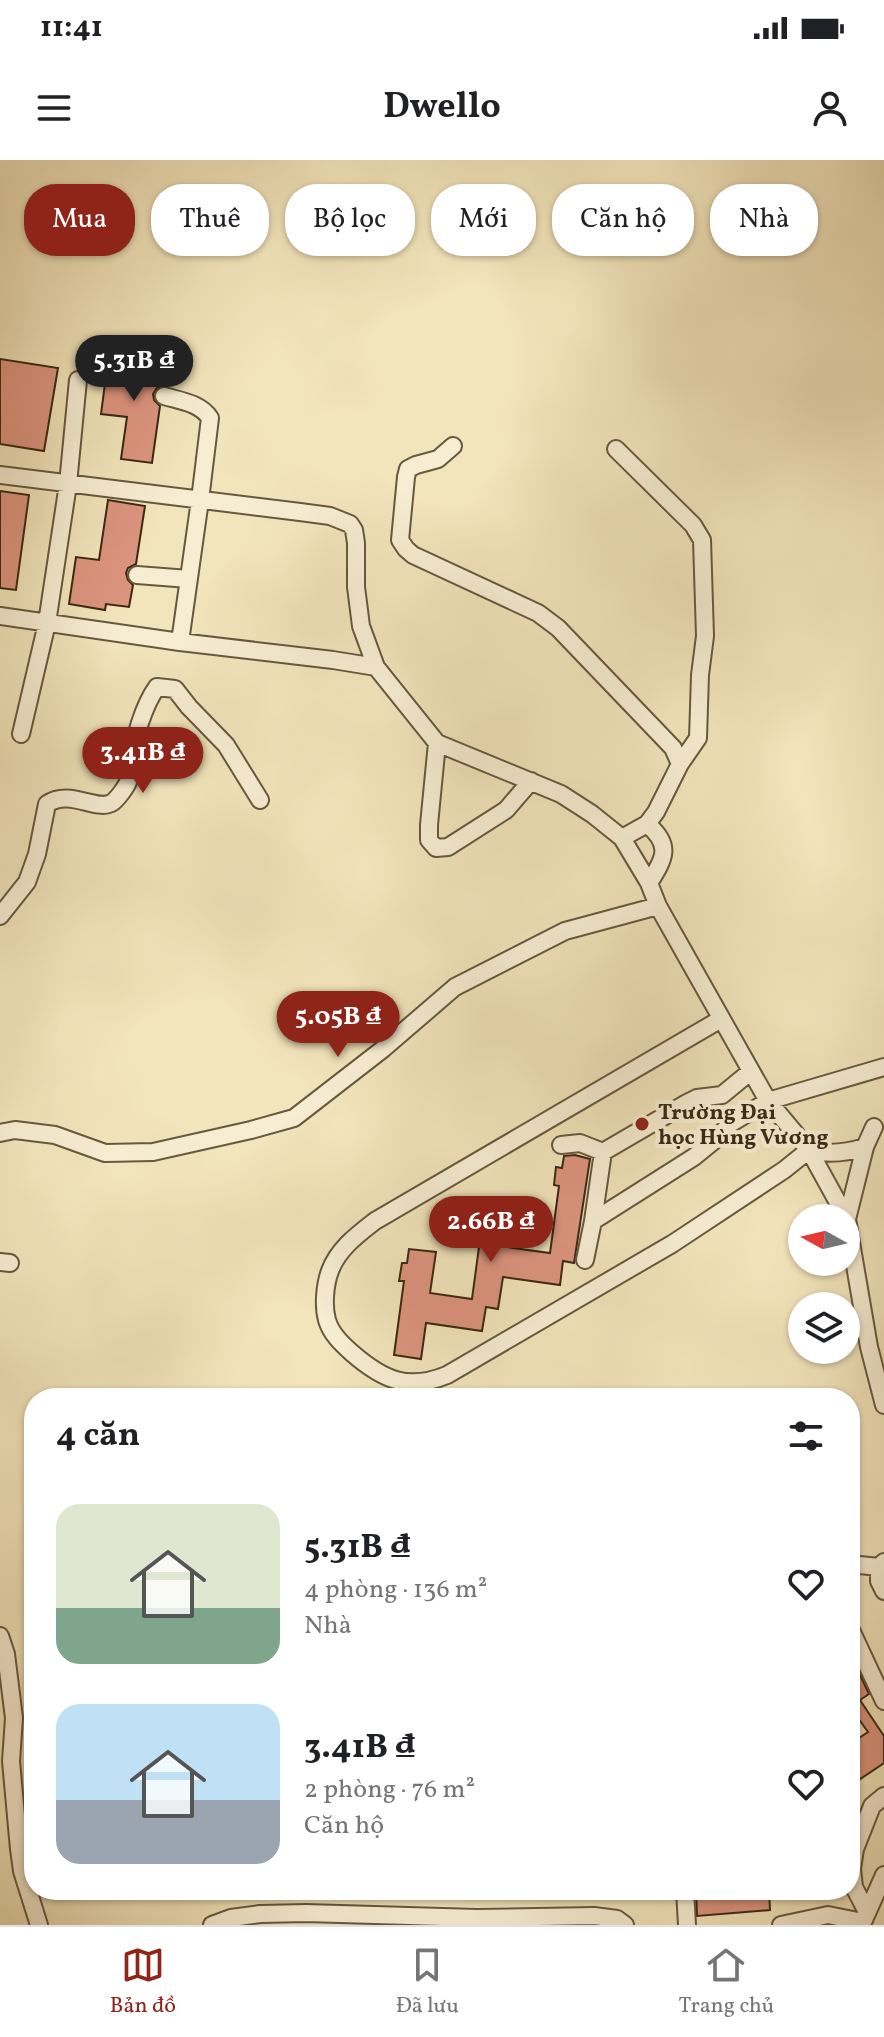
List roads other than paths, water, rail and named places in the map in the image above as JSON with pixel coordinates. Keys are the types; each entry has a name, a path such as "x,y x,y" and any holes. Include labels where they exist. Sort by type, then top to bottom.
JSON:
{"street":[{"path":"21,734 47,623 68,484 78,380"},
{"path":"164,396 194,404 205,410 210,418 180,642"},
{"path":"453,446 438,459 408,469 400,540 406,549 538,613 558,628 673,748 680,764"},
{"path":"616,449 693,525 702,540 705,636 698,738 647,824 622,838"},
{"path":"0,475 330,516 350,524 356,543 356,587 361,626 376,667 437,743 561,794 622,838 750,1072 768,1101 809,1150 839,1204"},
{"path":"137,575 189,579"},
{"path":"0,616 376,667"},
{"path":"0,916 27,882 37,854 47,804 70,798 107,804 115,801 129,781 130,761 141,721 157,687 175,689 226,745 260,800"},
{"path":"437,743 429,825 429,840 436,848 448,847 506,810 531,781"},
{"path":"647,824 661,836 664,855 649,883"},
{"path":"0,1133 15,1130 55,1135 105,1153 153,1152 294,1118 383,1049 455,987 565,931 658,906"},
{"path":"721,1019 375,1221 347,1243 330,1270 326,1294 326,1319 338,1341 373,1371 397,1380 423,1382 447,1375 672,1244 809,1150"},
{"path":"593,1221 694,1157 730,1124 768,1101 884,1067"},
{"path":"603,1152 697,1098 722,1095 750,1072"},
{"path":"851,1204 865,1147 874,1127"},
{"path":"561,1145 580,1143 603,1152"},
{"path":"809,1150 822,1154 850,1152 865,1147"},
{"path":"585,1260 603,1152"},
{"path":"857,1276 869,1347 884,1405"},
{"path":"860,1564 882,1564 879,1581 884,1591"},
{"path":"0,1636 6,1654 14,1718 11,1761 24,1877"},
{"path":"860,1649 884,1701"},
{"path":"860,1836 872,1806 884,1796"},
{"path":"864,1920 884,1875"},
{"path":"31,1900 39,1925"},
{"path":"686,1900 687,1925"},
{"path":"858,1900 864,1920"},
{"path":"212,1925 231,1918 260,1914 306,1913 477,1918 594,1916 617,1919 625,1925"},
{"path":"781,1925 828,1915 864,1920"}],"place":[{"name":"Trường Đại học Hùng Vương","path":"642,1124"}]}
